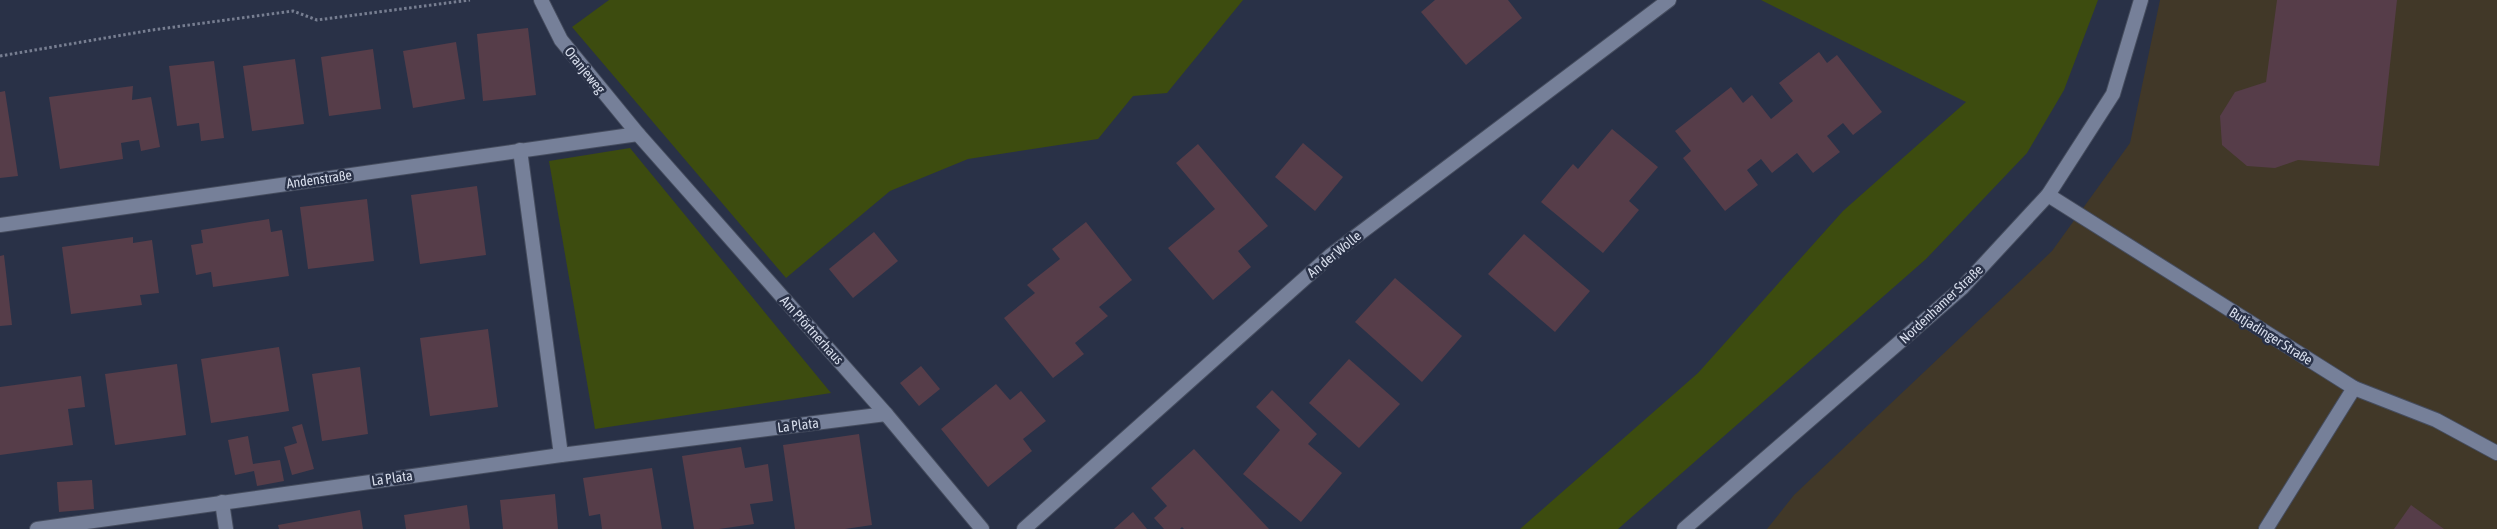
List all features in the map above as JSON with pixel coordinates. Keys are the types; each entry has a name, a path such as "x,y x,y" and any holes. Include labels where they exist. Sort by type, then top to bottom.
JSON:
{"street":[{"name":"Oranjeweg","path":"541,0 561,40 638,134"},
{"name":"Nordenhamer Straße","path":"1684,529 1962,288 2048,195 2113,94 2142,0"},
{"name":"An der Wolle","path":"1024,529 1331,255 1665,1"},
{"name":"Andenstraße","path":"0,225 638,134"},
{"name":"Am Pförtnerhaus","path":"638,134 886,414 982,529"},
{"path":"520,150 561,455"},
{"name":"Butjadinger Straße","path":"2048,195 2354,388 2436,420 2497,453"},
{"path":"2266,529 2354,388"},
{"name":"La Plata","path":"37,529 561,455 886,414"},
{"path":"222,502 226,529"}],"path":[{"path":"0,56 152,30 293,11 317,20 470,0"}],"shaded area":[{"path":"2160,0 2497,0 2497,529 1767,529 1794,495 2052,251 2130,143"}],"green space":[{"path":"609,0 1243,0 1167,93 1133,96 1098,139 968,159 890,191 786,278 572,27"},
{"path":"1761,0 2098,0 2064,90 2027,153 1926,259 1618,529 1520,529 1698,373 1843,211 1966,102"},
{"path":"630,148 831,393 595,429 549,161"}],"building":[{"path":"1435,0 1508,0 1522,18 1466,65 1421,12"},
{"path":"2277,0 2397,0 2379,166 2298,160 2275,168 2247,166 2222,145 2220,116 2235,92 2266,82"},
{"path":"528,28 536,95 483,101 477,34"},
{"path":"456,42 465,99 413,108 403,51"},
{"path":"373,49 381,109 329,116 321,57"},
{"path":"1819,52 1827,63 1837,55 1882,112 1853,135 1843,123 1827,136 1840,152 1813,173 1797,153 1772,173 1761,159 1747,170 1758,185 1725,211 1683,158 1691,151 1675,131 1731,87 1743,103 1752,95 1771,119 1793,101 1779,83"},
{"path":"295,59 304,124 252,131 243,66"},
{"path":"214,61 224,138 201,141 199,123 177,126 169,66"},
{"path":"133,86 132,100 151,97 160,147 141,151 139,140 121,143 123,159 60,169 49,97"},
{"path":"5,91 18,176 0,178 0,92"},
{"path":"1612,129 1658,167 1629,201 1639,210 1603,253 1541,202 1573,164 1578,169"},
{"path":"1303,143 1343,177 1315,211 1275,177"},
{"path":"1198,144 1268,226 1238,251 1251,267 1213,300 1168,248 1215,209 1176,163"},
{"path":"477,186 486,255 420,264 411,195"},
{"path":"367,199 374,261 308,269 300,207"},
{"path":"269,219 271,232 282,230 289,276 213,287 211,272 196,275 191,245 203,243 201,230"},
{"path":"1086,222 1132,280 1099,307 1108,316 1075,343 1084,354 1053,378 1004,318 1035,293 1027,285 1060,259 1052,249"},
{"path":"874,232 898,261 853,298 829,269"},
{"path":"1524,234 1590,291 1555,332 1488,274"},
{"path":"133,237 133,243 152,240 159,293 140,295 142,305 71,314 62,247"},
{"path":"4,255 12,325 0,326 0,256"},
{"path":"1395,278 1462,336 1422,382 1355,322"},
{"path":"488,329 498,407 430,416 420,338"},
{"path":"279,347 289,411 211,423 201,359"},
{"path":"1349,359 1400,404 1359,448 1309,403"},
{"path":"177,364 186,435 115,445 105,374"},
{"path":"921,366 940,389 919,406 900,383"},
{"path":"360,367 368,434 322,441 312,374"},
{"path":"81,376 85,407 68,409 73,445 0,455 0,387"},
{"path":"996,384 1010,400 1021,391 1046,421 1023,439 1032,451 988,487 941,429"},
{"path":"1272,390 1317,434 1308,444 1342,473 1301,522 1243,474 1280,430 1256,407"},
{"path":"302,424 314,469 292,475 284,447 297,443 292,427"},
{"path":"859,434 872,525 845,529 795,529 783,445"},
{"path":"248,436 253,464 280,460 284,481 257,486 254,471 235,475 228,440"},
{"path":"741,447 745,468 768,464 773,501 750,504 754,524 719,529 694,529 682,456"},
{"path":"1194,449 1269,529 1184,529 1182,527 1180,529 1164,529 1154,518 1167,506 1151,488"},
{"path":"652,468 662,529 602,529 600,514 589,516 583,478"},
{"path":"92,480 94,509 59,512 57,482"},
{"path":"555,494 558,529 503,529 500,500"},
{"path":"467,505 470,529 406,529 404,515"},
{"path":"2411,505 2444,529 2394,529"},
{"path":"360,510 363,529 279,529 278,525"},
{"path":"1133,512 1147,529 1114,529"}]}
